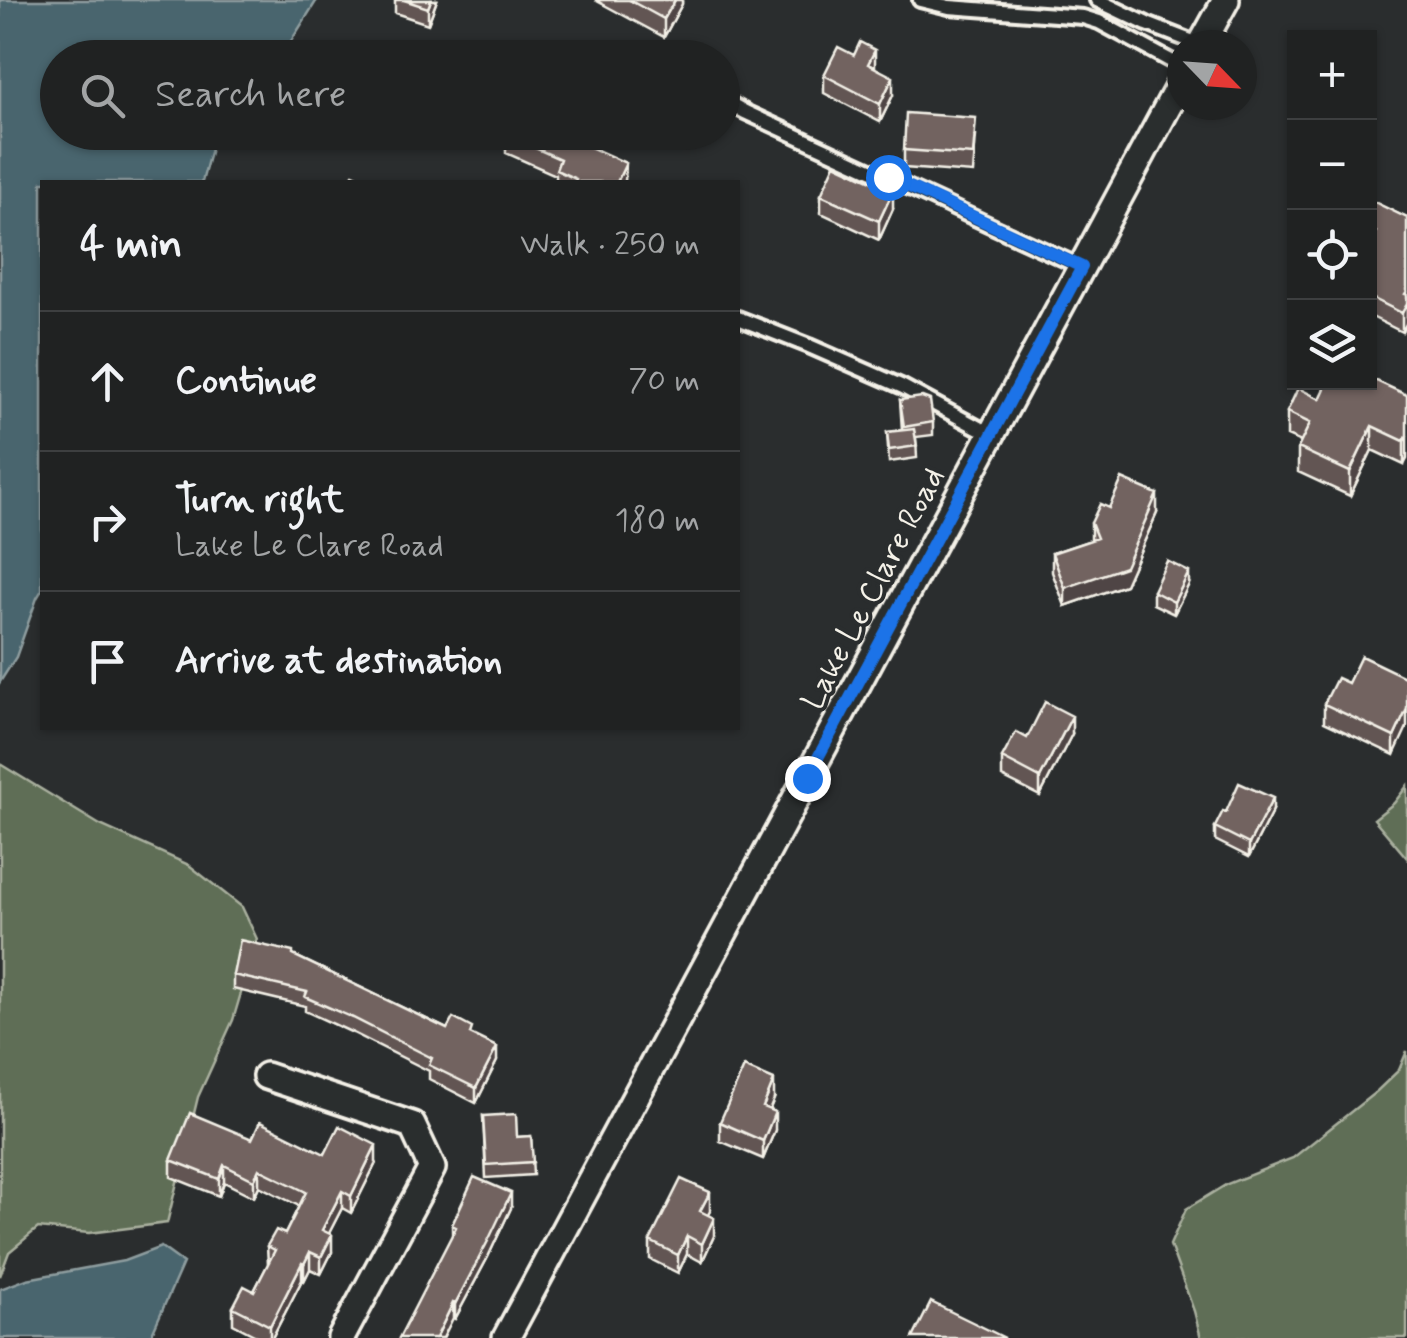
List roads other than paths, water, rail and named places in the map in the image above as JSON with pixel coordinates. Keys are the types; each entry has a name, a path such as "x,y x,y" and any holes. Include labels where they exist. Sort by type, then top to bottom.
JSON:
{"street":[{"path":"1209,30 1226,0"},
{"name":"Lake Le Clare Road","path":"506,1338 1167,108"},
{"path":"266,1076 412,1126 432,1168 341,1338"}],"lane":[{"path":"920,0 949,7 1083,17 1167,59"},
{"path":"1097,0 1167,32"},
{"path":"740,110 1082,267"},
{"path":"740,319 903,387 992,435"}],"water":[{"path":"0,0 317,0 292,40 40,40 40,150 211,150 203,180 40,180 40,593 16,657 0,682"},
{"path":"161,1247 183,1263 150,1338 0,1338 0,1289 27,1279 124,1261"}]}
